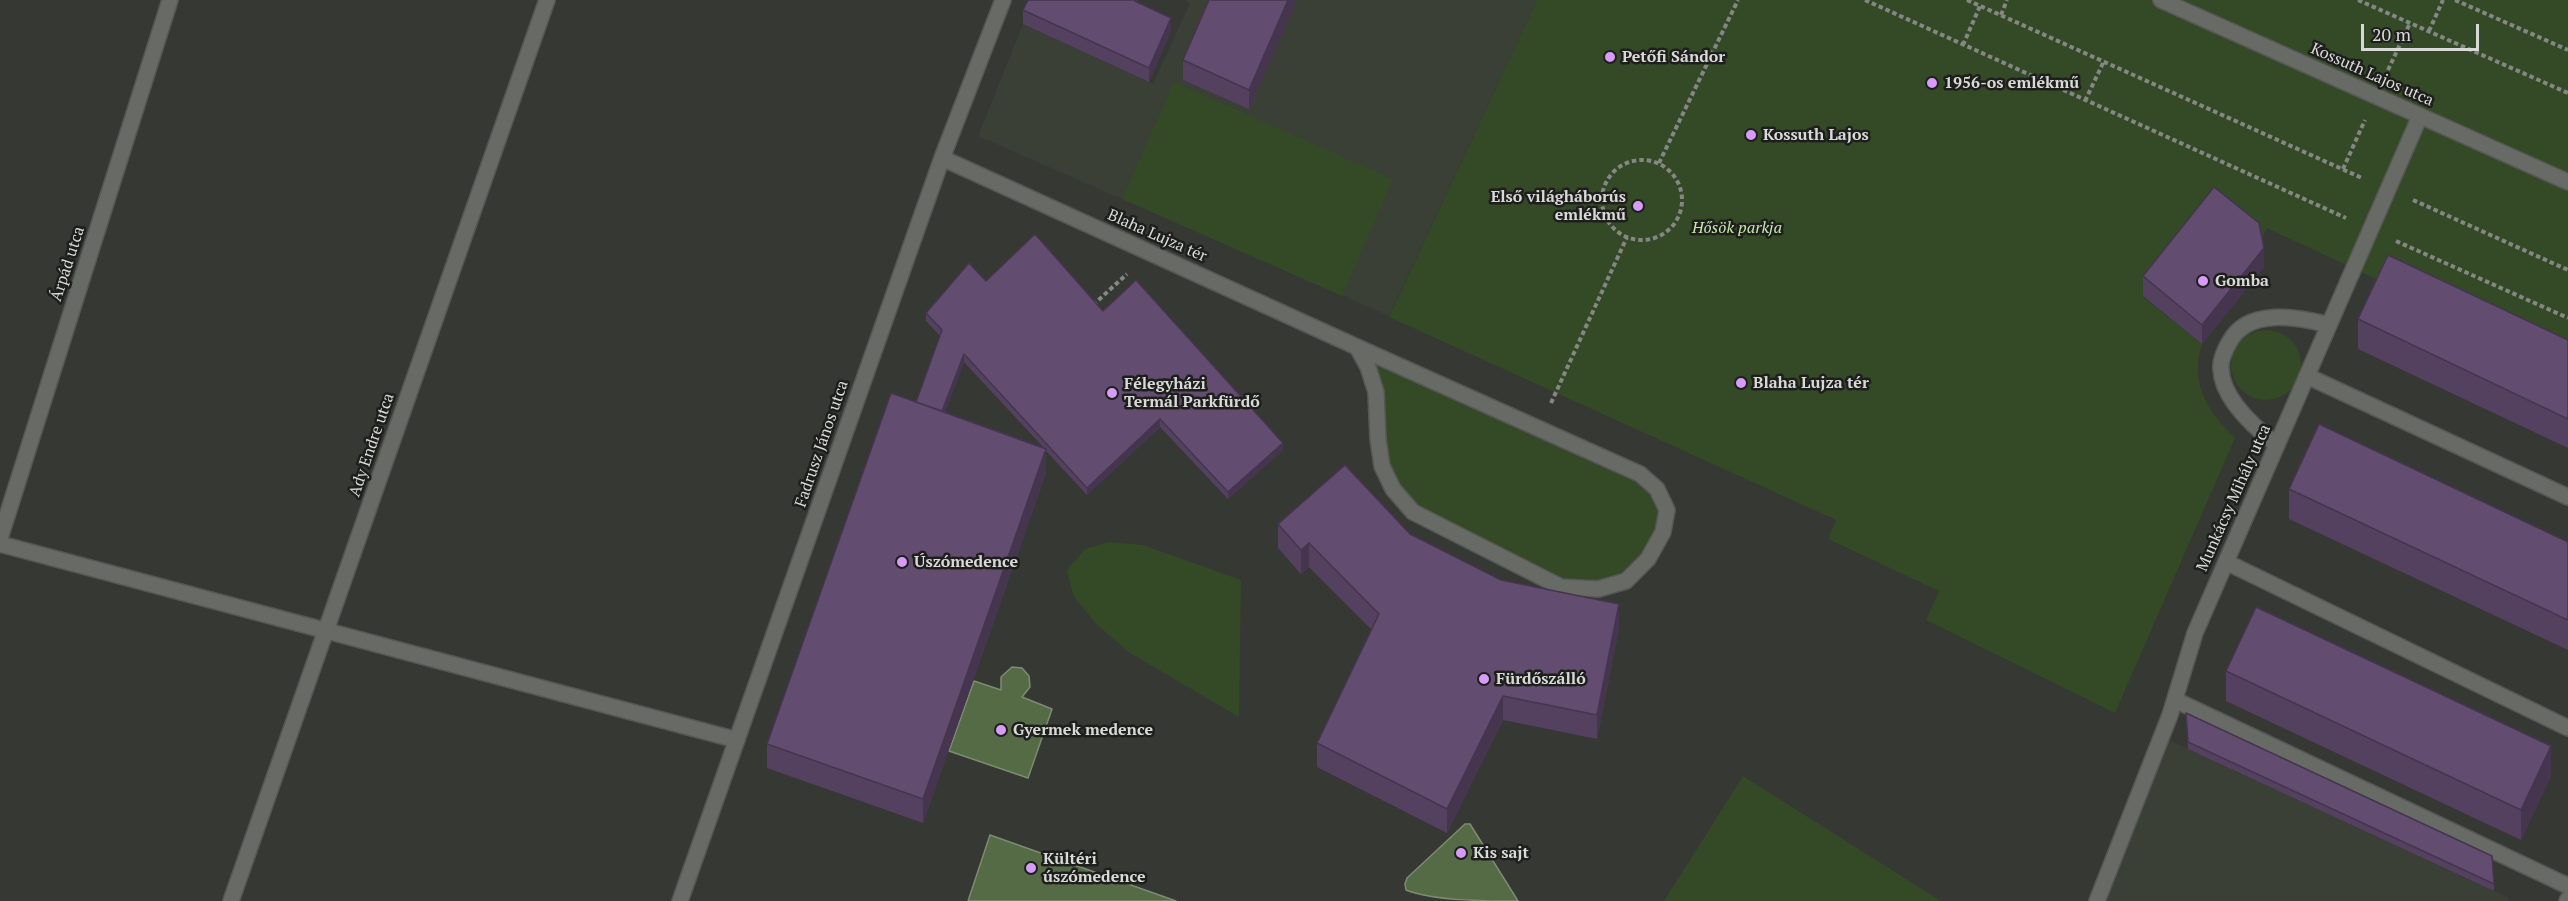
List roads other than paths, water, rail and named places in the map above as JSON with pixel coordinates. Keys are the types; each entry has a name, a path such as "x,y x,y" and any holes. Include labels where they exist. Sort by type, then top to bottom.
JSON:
{"street":[{"name":"Árpád utca","path":"0,538 170,0"},
{"name":"Ady Endre utca","path":"231,901 547,0"},
{"name":"Fadrusz János utca","path":"680,901 942,158 1003,0"},
{"name":"Kossuth Lajos utca","path":"2161,0 2568,182"},
{"name":"Munkácsy Mihály utca","path":"2097,901 2170,715 2195,633 2420,116"},
{"name":"Blaha Lujza tér","path":"942,158 1640,474 1658,489 1667,510 1663,532 1648,559 1626,581 1598,589 1561,587 1413,512 1393,489 1382,466 1378,439 1376,392 1368,366 1357,347"},
{"path":"2277,445 2242,413 2232,398 2221,369 2224,352 2231,338 2241,328 2254,321 2301,318 2330,324"},
{"path":"2307,376 2568,497"},
{"path":"0,544 737,740"},
{"path":"2226,562 2568,728"},
{"path":"2175,700 2568,886"}],"place":[{"name":"Petőfi Sándor","path":"1610,57"},
{"name":"1956-os emlékmű","path":"1932,83"},
{"name":"Kossuth Lajos","path":"1751,135"},
{"name":"Első világháborús emlékmű","path":"1638,206"},
{"name":"Gomba","path":"2203,281"},
{"name":"Blaha Lujza tér","path":"1741,383"},
{"name":"Félegyházi Termál Parkfürdő","path":"1112,393"},
{"name":"Úszómedence","path":"902,562"},
{"name":"Fürdőszálló","path":"1484,679"},
{"name":"Gyermek medence","path":"1001,730"},
{"name":"Kis sajt","path":"1461,853"},
{"name":"Kültéri úszómedence","path":"1031,868"}],"park label":[{"name":"Hősök parkja","path":"1737,228"}]}
